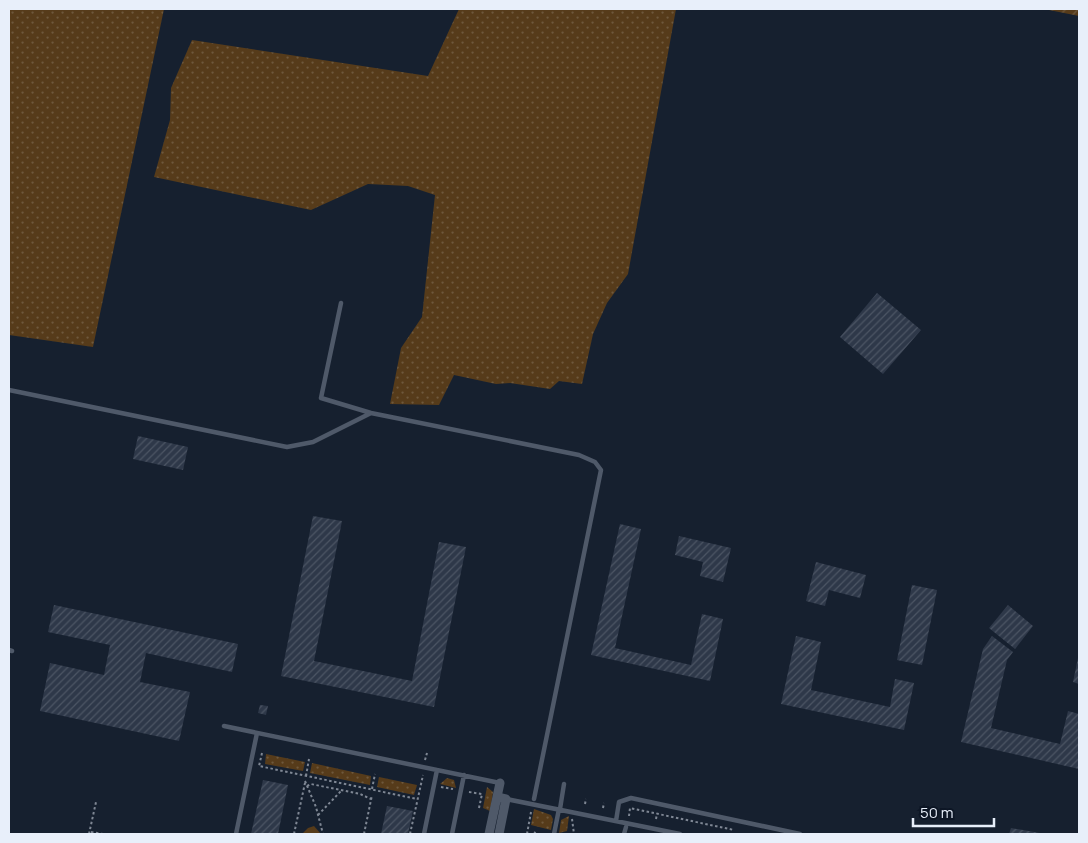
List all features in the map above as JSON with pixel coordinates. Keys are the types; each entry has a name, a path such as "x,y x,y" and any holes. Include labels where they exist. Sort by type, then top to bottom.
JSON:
{"street":[{"path":"489,834 500,783"},
{"path":"497,797 506,799 499,834"}],"lane":[{"path":"341,303 321,398 371,413 579,455 595,462 601,470 534,798"},
{"path":"9,390 287,447 313,442 371,413"},
{"path":"224,726 500,783"},
{"path":"236,834 257,732"},
{"path":"424,834 437,770"},
{"path":"452,834 464,775"},
{"path":"554,834 564,784"},
{"path":"616,821 619,802 631,798 800,834"},
{"path":"506,799 680,834"},
{"path":"624,834 626,827"}],"path":[{"path":"262,749 260,766 417,799"},
{"path":"425,762 427,754"},
{"path":"306,776 309,759"},
{"path":"410,834 423,772"},
{"path":"372,790 376,774"},
{"path":"294,834 305,781 323,834"},
{"path":"307,786 312,784 372,797 364,834"},
{"path":"421,784 429,786"},
{"path":"439,786 456,789"},
{"path":"318,815 342,790"},
{"path":"467,791 482,794 479,808"},
{"path":"585,804 586,799"},
{"path":"96,802 89,833 103,834"},
{"path":"603,808 604,803"},
{"path":"527,834 532,807"},
{"path":"628,818 630,808 734,830"},
{"path":"638,810 638,815"},
{"path":"656,819 657,814"},
{"path":"572,816 574,834"},
{"path":"670,817 670,822"},
{"path":"687,826 688,820"}],"shaded area":[{"path":"9,9 164,9 93,347 9,335"},
{"path":"459,9 676,9 628,274 607,303 593,334 582,384 559,381 550,389 510,383 496,384 454,375 439,405 390,404 401,348 422,317 435,195 408,186 368,184 311,210 154,177 170,120 171,88 192,40 428,76"},
{"path":"1044,9 1079,9 1079,16"},
{"path":"266,754 305,762 303,771 265,764"},
{"path":"312,763 371,776 370,785 310,773"},
{"path":"379,777 417,785 414,795 377,787"},
{"path":"447,778 454,780 456,788 440,784"},
{"path":"487,787 493,792 490,811 483,808"},
{"path":"534,809 551,815 553,819 551,830 531,825"},
{"path":"569,816 567,831 559,833 561,820"},
{"path":"314,826 321,834 302,834 308,828"}],"building":[{"path":"877,293 921,330 883,374 840,337"},
{"path":"138,436 188,447 183,470 133,459"},
{"path":"313,516 342,521 314,661 412,681 439,542 466,547 434,707 281,676"},
{"path":"620,524 641,529 615,648 691,665 702,614 723,619 710,681 591,655"},
{"path":"679,536 731,548 723,582 700,576 703,562 675,555"},
{"path":"816,562 866,575 860,598 829,590 825,606 806,601"},
{"path":"912,585 937,590 922,665 897,660"},
{"path":"54,605 238,644 232,672 146,653 140,682 190,692 179,741 40,711 50,663 104,675 110,645 48,632"},
{"path":"1008,605 1033,626 1015,649 989,628"},
{"path":"796,636 821,642 811,690 890,707 895,679 914,683 904,730 781,704"},
{"path":"992,636 1013,652 1007,660 991,728 1060,744 1068,711 1079,714 1079,769 961,742 983,649"},
{"path":"1079,659 1079,684 1073,682"},
{"path":"260,705 268,706 266,715 258,713"},
{"path":"263,780 288,785 278,834 251,834"},
{"path":"387,806 413,811 408,834 381,834"},
{"path":"1011,828 1040,833 1040,834 1009,834"}]}
